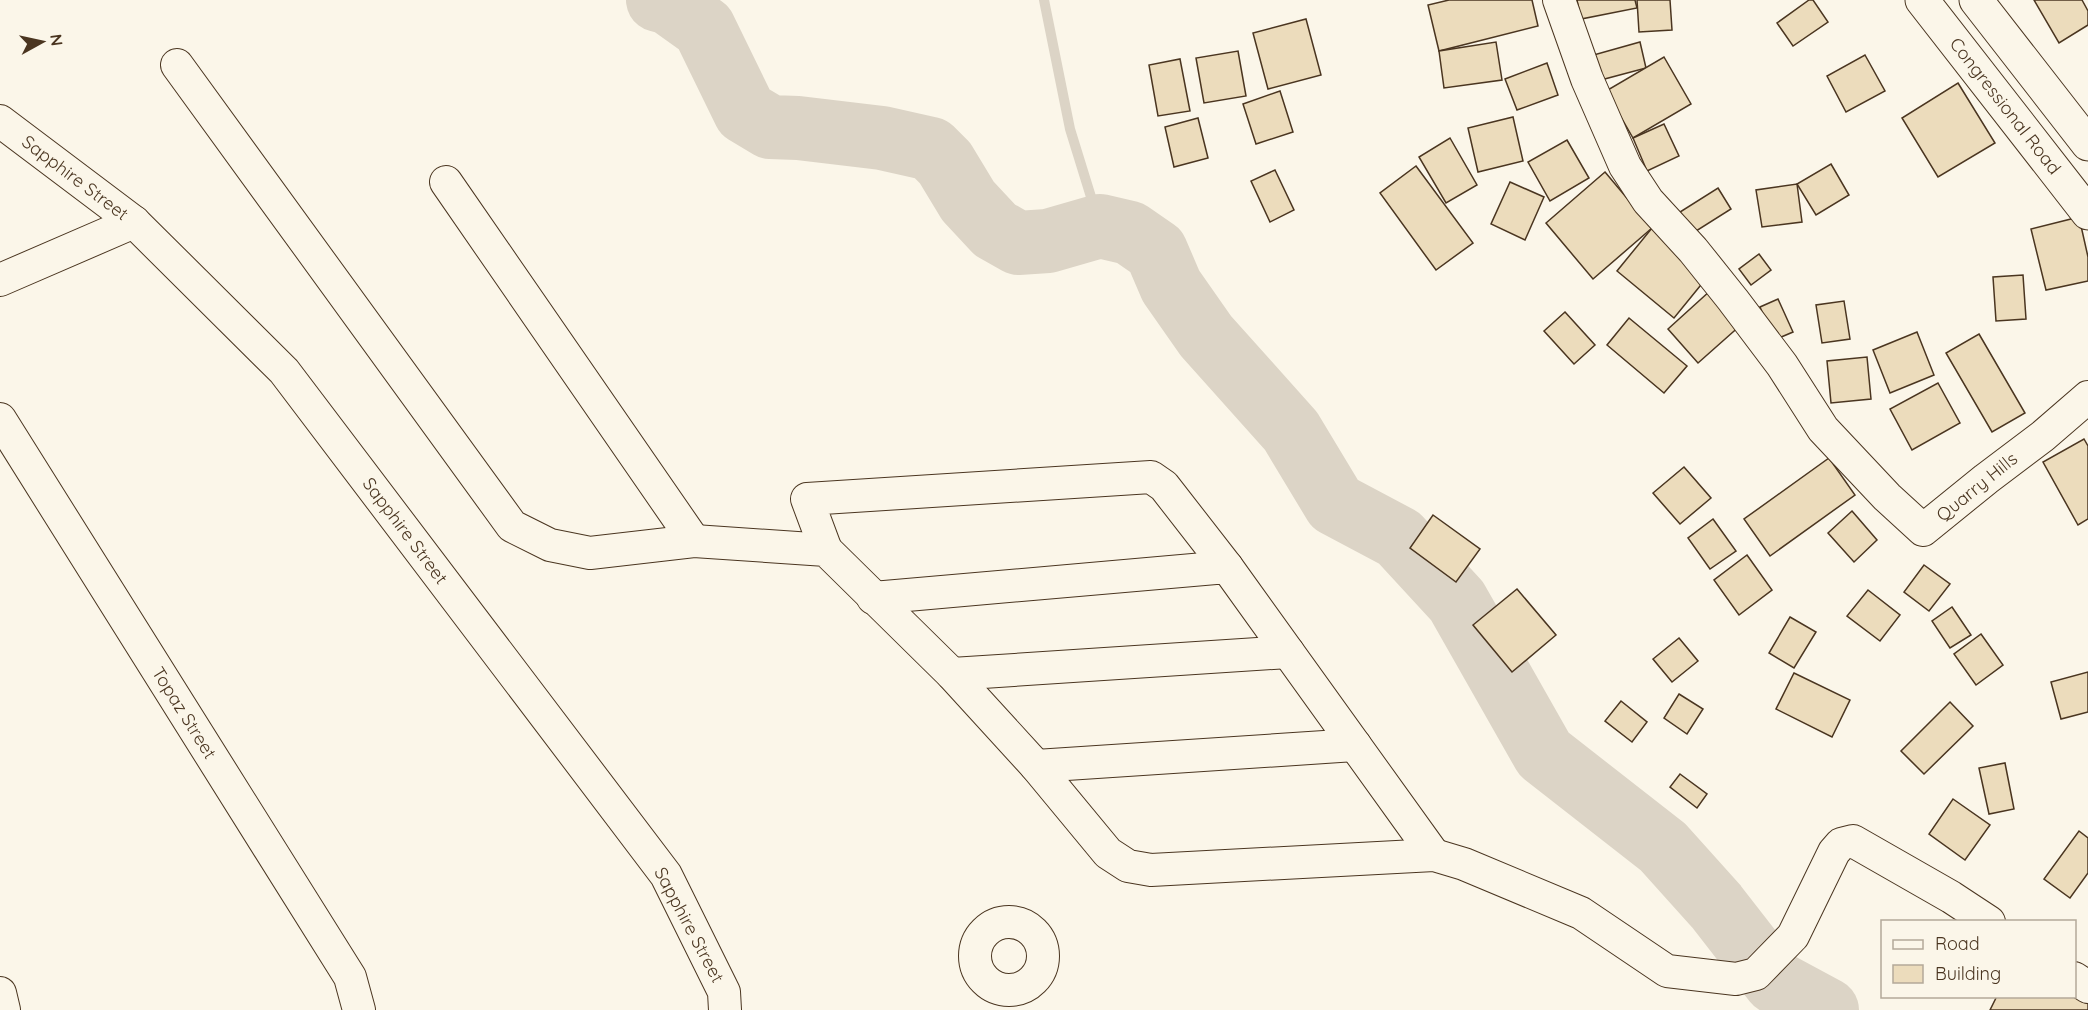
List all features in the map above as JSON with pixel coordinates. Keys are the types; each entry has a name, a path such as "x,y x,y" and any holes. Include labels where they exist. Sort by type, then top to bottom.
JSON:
{"main road":[{"name":"Congressional Road","path":"1922,0 2088,213"},
{"path":"1976,0 2088,144"}],"street":[{"name":"Quarry Hills","path":"1558,0 1587,80 1625,166 1648,201 1693,250 1769,348 1823,429 1869,479 1923,530 2043,436 2088,397"},
{"path":"177,65 512,526 550,545 590,553 694,542 826,550"},
{"name":"Sapphire Street","path":"0,121 134,222 284,371 666,875 724,992 724,1010"},
{"path":"446,182 694,542"},
{"path":"0,280 134,222"},
{"name":"Topaz Street","path":"0,419 350,977 359,1010"},
{"path":"1434,855 1227,567 1164,486 1151,477 807,499 826,550 952,674 1036,766 1108,853 1128,866 1151,870 1434,855 1464,864 1581,913 1667,971 1736,979 1756,974 1793,936 1834,852 1841,844 1853,841 1987,920"},
{"path":"873,598 1227,567"},
{"path":"952,674 1288,652"},
{"path":"1036,766 1355,745"},
{"path":"1012,990 1039,1010"},
{"path":"0,993 4,1010"}],"building":[{"path":"1449,0 1532,0 1538,26 1439,51 1428,5"},
{"path":"1577,0 1635,0 1637,8 1581,19"},
{"path":"1637,0 1670,0 1672,30 1639,32"},
{"path":"1809,0 1813,0 1828,22 1793,46 1777,23"},
{"path":"2034,0 2082,0 2088,11 2088,25 2059,43"},
{"path":"1306,19 1321,75 1268,89 1253,33"},
{"path":"1496,42 1502,80 1444,88 1439,51"},
{"path":"1640,42 1646,68 1597,81 1590,56"},
{"path":"1238,51 1246,96 1204,103 1196,58"},
{"path":"1865,55 1885,91 1846,112 1827,76"},
{"path":"1664,57 1691,104 1633,138 1606,91"},
{"path":"1180,59 1190,111 1158,116 1149,65"},
{"path":"1547,63 1558,95 1517,110 1505,79"},
{"path":"1958,83 1995,143 1938,177 1902,118"},
{"path":"1280,91 1293,132 1256,144 1243,104"},
{"path":"1513,117 1523,161 1478,172 1468,128"},
{"path":"1198,118 1208,158 1174,167 1165,127"},
{"path":"1664,124 1679,156 1647,171 1633,138"},
{"path":"1450,138 1477,185 1446,203 1419,157"},
{"path":"1567,140 1589,178 1550,201 1528,162"},
{"path":"1831,164 1849,195 1816,215 1797,184"},
{"path":"1416,166 1473,243 1436,270 1380,193"},
{"path":"1275,170 1294,210 1270,222 1251,181"},
{"path":"1605,172 1652,228 1593,279 1546,223"},
{"path":"1510,182 1544,197 1525,240 1491,224"},
{"path":"1797,184 1802,222 1762,227 1756,190"},
{"path":"1718,188 1731,209 1693,233 1680,212"},
{"path":"2079,217 2088,257 2088,281 2046,290 2031,229"},
{"path":"1652,228 1709,275 1674,318 1617,271"},
{"path":"1759,254 1771,270 1751,285 1739,269"},
{"path":"2023,275 2026,319 1996,321 1993,277"},
{"path":"1711,290 1742,324 1698,363 1668,329"},
{"path":"1778,299 1793,332 1774,340 1760,307"},
{"path":"1844,301 1850,339 1822,343 1816,305"},
{"path":"1565,312 1595,345 1574,364 1544,331"},
{"path":"1629,318 1687,366 1664,393 1607,345"},
{"path":"1917,332 1934,375 1890,393 1873,350"},
{"path":"1979,334 2025,413 1992,432 1946,353"},
{"path":"1867,357 1871,399 1831,403 1827,361"},
{"path":"1938,383 1960,423 1912,450 1890,409"},
{"path":"2084,439 2088,446 2088,519 2078,525 2043,462"},
{"path":"1829,458 1855,495 1770,556 1744,519"},
{"path":"1684,467 1711,498 1680,524 1653,493"},
{"path":"1852,511 1877,540 1854,562 1828,533"},
{"path":"1433,515 1480,549 1456,582 1410,548"},
{"path":"1713,519 1736,551 1710,569 1688,538"},
{"path":"1747,555 1772,590 1739,615 1714,580"},
{"path":"1924,565 1950,584 1929,611 1904,592"},
{"path":"1517,589 1556,635 1512,672 1473,625"},
{"path":"1868,590 1900,615 1880,641 1847,616"},
{"path":"1952,607 1971,635 1950,648 1932,621"},
{"path":"1790,617 1816,632 1794,668 1769,653"},
{"path":"1981,634 2003,665 1976,685 1954,654"},
{"path":"1679,638 1698,661 1672,682 1653,659"},
{"path":"2088,672 2088,712 2061,719 2051,682"},
{"path":"1794,673 1850,700 1832,737 1776,709"},
{"path":"1679,694 1703,709 1687,734 1664,718"},
{"path":"1621,701 1647,722 1632,742 1605,721"},
{"path":"1950,702 1973,726 1924,774 1901,751"},
{"path":"2005,763 2014,809 1989,814 1979,768"},
{"path":"1680,774 1707,794 1697,808 1670,787"},
{"path":"1953,799 1990,825 1965,860 1929,834"},
{"path":"2079,831 2088,838 2088,873 2070,898 2044,879"},
{"path":"2076,996 2088,999 2088,1010 1990,1010 1996,998"}],"waterway":[{"path":"658,0 669,3 704,28 745,112 770,127 882,138 931,149 945,163 968,201 995,230 1018,243 1048,241 1100,226 1130,233 1156,251 1171,286 1206,336 1291,431 1335,504 1399,538 1457,601 1544,754 1663,847 1716,906 1775,982 1827,1010"},
{"path":"1044,0 1070,129 1100,226"}]}
